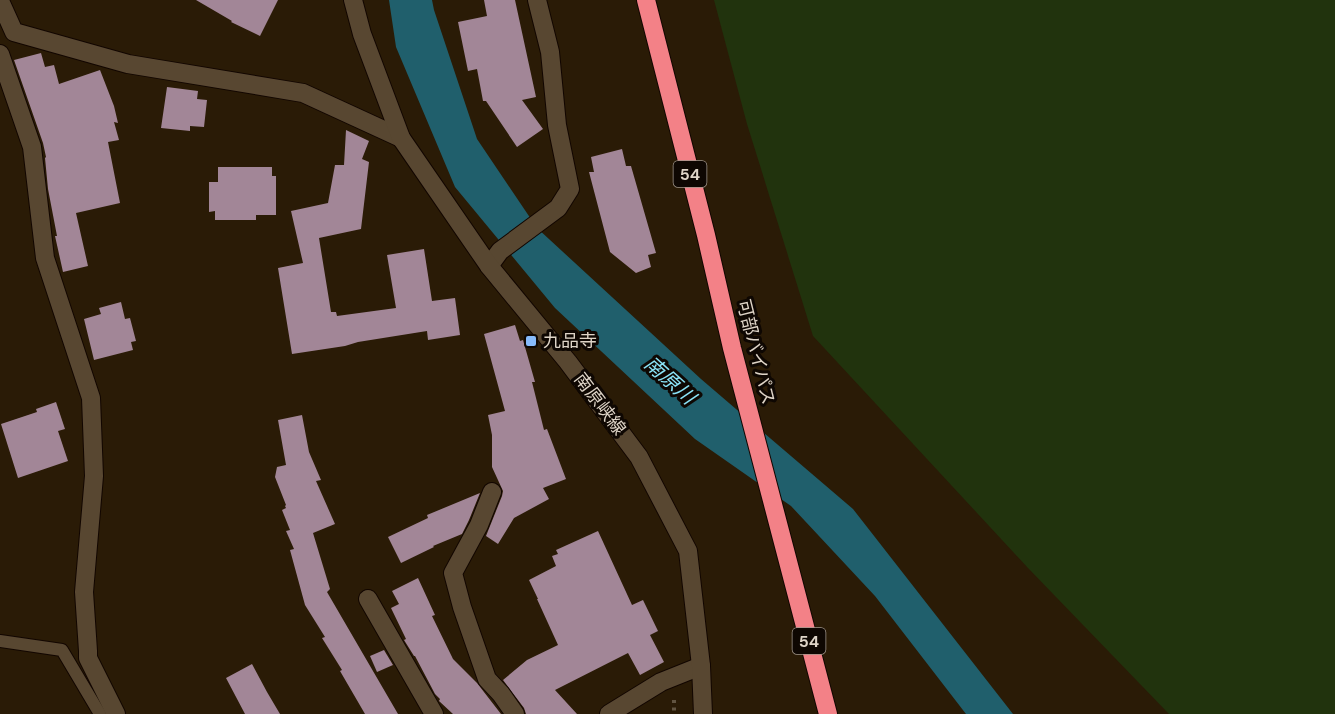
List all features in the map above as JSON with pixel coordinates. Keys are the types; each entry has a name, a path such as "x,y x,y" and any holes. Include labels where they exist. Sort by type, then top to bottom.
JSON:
{"highway":[{"name":"可部バイパス","path":"646,0 732,348 828,714"}],"street":[{"name":"南原峡線","path":"352,0 362,34 401,138 489,266 568,362 639,457 688,551 703,714"},
{"path":"489,266 500,251 558,208 570,189 557,125 550,52 537,0"},
{"path":"0,1 14,32 128,64 303,93 401,138"},
{"path":"0,54 32,147 45,258 91,398 94,476 84,592 88,658 116,714"},
{"path":"492,492 479,525 453,573 462,607 487,679 501,694 514,714"},
{"path":"368,599 434,714"},
{"path":"609,714 661,682 700,666"}],"lane":[{"path":"0,641 62,650 100,714"}],"green space":[{"path":"714,0 1335,0 1335,714 1169,714 1028,568 813,336 747,124"}],"water":[{"name":"南原川","path":"389,0 432,0 477,139 537,228 701,379 853,509 1013,714 966,714 875,596 791,506 695,439 555,308 455,187 396,47"}],"building":[{"path":"196,0 278,0 260,36 231,22"},
{"path":"484,0 515,0 536,97 522,100 543,129 517,147 486,101 483,101 477,69 468,71 458,22 487,16"},
{"path":"41,53 45,67 54,65 59,84 100,70 118,123 114,122 119,140 108,142 120,203 76,213 88,266 63,272 55,236 57,236 48,189 43,143 14,60"},
{"path":"167,87 198,91 197,99 207,100 204,127 190,126 190,131 161,128"},
{"path":"346,130 369,141 362,159 369,162 361,229 319,238 331,312 336,312 337,316 396,308 387,255 424,249 432,301 455,298 460,335 428,340 427,331 292,354 278,268 303,263 291,211 328,203 335,165 344,165"},
{"path":"622,149 626,166 631,166 656,253 648,255 651,267 636,273 610,252 589,172 594,172 591,157"},
{"path":"218,167 272,167 272,176 276,176 276,215 256,215 256,220 215,220 215,211 209,212 209,182 218,182"},
{"path":"121,302 125,319 130,318 136,341 131,342 133,350 94,360 84,319 101,314 99,308"},
{"path":"515,325 520,341 523,340 535,382 532,382 544,430 547,429 566,479 543,488 549,499 514,518 498,544 486,536 503,491 492,467 492,435 488,415 505,411 484,334"},
{"path":"56,402 65,429 58,431 68,461 18,478 1,424 37,412 36,409"},
{"path":"302,415 309,452 321,480 316,481 335,524 313,533 330,589 327,592 398,714 365,714 322,638 325,637 305,605 290,550 294,549 286,531 290,530 282,510 286,508 286,505 275,477 277,467 286,465 278,420"},
{"path":"480,493 462,534 401,563 388,537 428,518 427,515"},
{"path":"598,531 632,605 643,600 658,631 650,635 664,662 640,675 628,653 555,690 577,714 526,714 503,680 527,660 558,645 529,580 556,566 552,556 558,554 556,550"},
{"path":"418,578 435,615 432,616 453,659 477,683 501,714 453,714 439,701 440,699 404,640 406,639 391,608 399,604 392,591"},
{"path":"384,650 393,665 377,672 370,656"},
{"path":"252,664 280,714 245,714 226,678"}],"place":[{"name":"九品寺","path":"531,341"}]}
